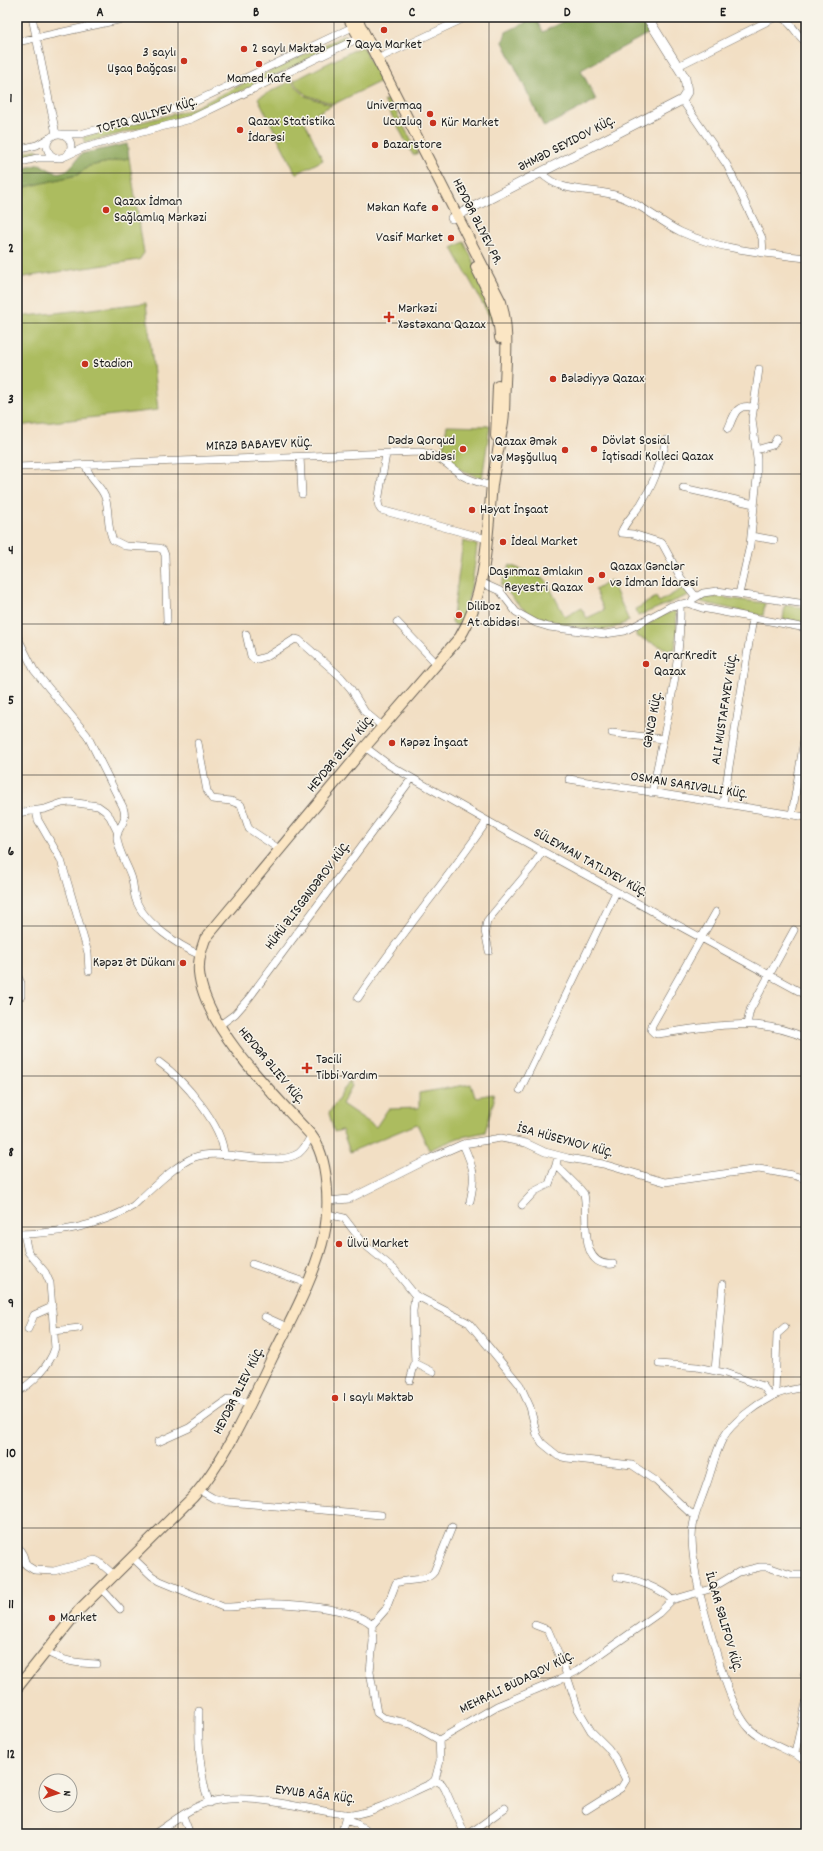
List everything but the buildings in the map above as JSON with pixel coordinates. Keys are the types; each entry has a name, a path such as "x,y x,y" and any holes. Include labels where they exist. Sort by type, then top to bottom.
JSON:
{"main road":[{"path":"348,17 356,23 455,217"},
{"name":"HEYDƏR ƏLIYEV PR.","path":"362,37 377,59 455,217"},
{"name":"HEYDƏR ƏLIEV KÜÇ.","path":"17,1688 79,1610 115,1576 200,1490 250,1404 307,1283 320,1248 327,1214 322,1154 311,1136 252,1070 220,1025 202,985 199,972 200,955 205,939 210,932 365,747 460,637 473,610 480,582 487,539 496,456 496,417 500,357 500,331 488,291 455,217"}],"street":[{"path":"32,17 35,38 56,134"},
{"path":"17,42 132,17"},
{"path":"377,59 468,17"},
{"path":"647,17 678,66 687,88 686,97 682,100 727,165 762,238 764,252"},
{"path":"678,66 776,17"},
{"path":"781,17 789,22 797,34 806,42"},
{"name":"TOFIQ QULIYEV KÜÇ.","path":"56,134 80,134 186,106 356,23"},
{"name":"TOFIQ QULIYEV KÜÇ.","path":"66,156 83,148 191,119 362,37"},
{"name":"ƏHMƏD SEYIDOV KÜÇ.","path":"455,217 682,100"},
{"path":"56,134 47,141 47,149 51,156 58,158"},
{"path":"17,150 38,144 56,134 68,137 71,149 66,156 58,158 38,158 17,163"},
{"path":"541,173 554,184 564,187 622,197 670,226 694,237 732,248 806,258"},
{"path":"740,594 751,536 754,504 757,468 752,407 759,369"},
{"path":"728,429 740,407 744,405 752,407"},
{"path":"756,450 773,445 777,438"},
{"path":"666,440 657,474 640,506 623,527 621,533 633,534 662,543 680,578 696,597"},
{"name":"MIRZƏ BABAYEV KÜÇ.","path":"17,467 419,452 432,454 471,480 492,486"},
{"path":"386,454 378,502 381,510 487,539"},
{"path":"300,457 302,494"},
{"path":"86,465 88,474 105,497 107,524 113,540 125,546 159,548 163,550 167,621"},
{"path":"683,488 754,504"},
{"path":"751,536 774,540"},
{"path":"480,582 500,591 516,612 536,624 605,634 625,631 664,608 684,603 709,591 806,604"},
{"path":"684,603 702,608 806,628"},
{"name":"GƏNCƏ KÜÇ.","path":"652,793 677,659 684,603"},
{"path":"723,804 753,618"},
{"path":"397,622 437,664"},
{"path":"246,634 251,656 255,660 268,656 295,639 299,640 341,677 351,689 365,712 383,727"},
{"path":"17,636 34,670 77,722 97,752 125,814 123,825 118,832"},
{"path":"792,815 806,727"},
{"path":"612,733 663,739"},
{"path":"198,743 207,791 212,799 241,805 249,829 279,849"},
{"path":"365,747 389,765 542,852 806,995"},
{"name":"HÜRÜ ƏLISGƏNDƏROV KÜÇ.","path":"220,1025 235,1014 249,998 412,778"},
{"path":"569,780 806,817"},
{"path":"17,813 36,811 70,802 98,806 108,814 118,832 118,843 131,876 136,901 141,910 148,919 177,943 200,955"},
{"path":"36,811 38,820 61,860 88,953 89,971"},
{"path":"358,998 391,949 463,857 488,821"},
{"path":"488,951 485,931 487,921 532,867 542,852"},
{"path":"520,1090 616,892"},
{"path":"716,912 652,1025 652,1030 654,1033 657,1034 757,1024 788,1030 806,1038"},
{"path":"747,1024 750,1010 794,930"},
{"path":"17,975 21,983 21,996"},
{"path":"159,1062 180,1080 207,1115 222,1144 224,1155"},
{"path":"17,1392 29,1385 52,1357 55,1348 50,1283 44,1272 28,1252 21,1234 82,1226 125,1211 133,1206 184,1162 204,1154 266,1158 292,1156 305,1146 311,1136"},
{"name":"İSA HÜSEYNOV KÜÇ.","path":"327,1201 348,1199 463,1144 501,1138 512,1139 558,1156 603,1164 665,1182 758,1169 806,1179"},
{"path":"463,1144 474,1172 475,1182 470,1201"},
{"path":"522,1205 535,1190 549,1184 558,1156"},
{"path":"556,1164 584,1194 588,1247 594,1258 600,1263 606,1265 613,1264"},
{"path":"327,1214 344,1218 365,1245 394,1269 415,1295 469,1323 520,1385 530,1406 537,1435 548,1449 558,1456 567,1458 632,1465 656,1481 694,1515"},
{"path":"252,1264 307,1283"},
{"path":"716,1370 723,1284"},
{"path":"410,1380 415,1363 413,1311 415,1295"},
{"path":"28,1329 34,1315 52,1307"},
{"path":"265,1317 287,1327"},
{"path":"773,1396 777,1334 785,1327"},
{"path":"54,1332 79,1328"},
{"path":"415,1363 433,1372"},
{"path":"659,1364 716,1370 756,1382 773,1396"},
{"name":"İLQAR SƏLIFOV KÜÇ.","path":"806,1387 773,1396 732,1424 724,1436 694,1515 692,1537 699,1592 720,1666 744,1720 757,1735 795,1753 806,1761"},
{"path":"158,1442 189,1428 229,1400 238,1400 250,1404"},
{"path":"200,1490 213,1498 228,1502 381,1515"},
{"path":"17,1497 17,1509"},
{"path":"439,1740 411,1724 384,1718 377,1713 370,1672 373,1636 372,1625 386,1609 396,1583 431,1576 452,1527"},
{"path":"17,1545 23,1554 26,1565 34,1570 54,1571 94,1560 99,1562 115,1576"},
{"path":"133,1558 152,1576 160,1581 224,1607 231,1608 270,1604 331,1609 359,1616 372,1625"},
{"path":"439,1740 497,1706 567,1676 659,1613 672,1600 715,1586 739,1572 760,1567 768,1567 790,1575 806,1575"},
{"path":"617,1576 630,1578 662,1593 672,1600"},
{"path":"102,1588 120,1609"},
{"path":"535,1625 548,1630 584,1721 591,1731 608,1748 626,1780 621,1788 586,1810"},
{"path":"45,1651 65,1661 73,1663 97,1664"},
{"path":"795,1753 806,1703"},
{"path":"200,1711 198,1730 203,1785 209,1803"},
{"path":"439,1740 440,1761 435,1780 442,1784 445,1789 465,1834"},
{"name":"EYYUB AĞA KÜÇ.","path":"154,1834 183,1816 209,1803 230,1800 256,1800 345,1817 364,1813 430,1784 435,1780"},
{"path":"469,1834 505,1808"},
{"path":"183,1816 190,1834"},
{"path":"341,1834 345,1817 372,1834"}],"green space":[{"path":"571,17 639,17 649,33 581,70 596,100 544,127 503,42 506,32 535,18 543,32"},
{"path":"345,35 348,41 193,114 85,143 83,137 189,110"},
{"path":"362,46 381,81 334,104 306,95 293,81"},
{"path":"291,81 305,96 332,105 304,120 323,160 296,174 258,98"},
{"path":"389,99 418,153 413,155 384,101"},
{"path":"127,144 129,158 89,166 77,175 17,189 17,170 40,164 54,171 64,172 72,166 81,154"},
{"path":"37,149 38,155 17,160 17,154"},
{"path":"129,158 144,253 139,260 17,278 17,189 77,175 89,166"},
{"path":"464,242 494,304 495,326 452,248"},
{"name":"Stadion","path":"146,303 158,410 17,426 17,317"},
{"path":"447,425 490,426 482,479 459,469 442,455"},
{"path":"463,541 477,545 469,597 458,626 452,623"},
{"path":"510,565 546,580 565,617 581,608 587,618 604,610 595,590 611,580 629,621 614,628 602,629 583,628 561,624 536,617 521,607 501,584"},
{"path":"683,588 689,595 638,616 636,609 656,597 659,602"},
{"path":"717,597 765,603 763,616 701,602 702,598"},
{"path":"785,605 806,608 806,623 783,619"},
{"path":"676,610 677,629 675,649 669,650 636,636 636,632 658,617"},
{"path":"349,1081 352,1086 342,1104 376,1127 388,1109 419,1108 419,1093 471,1084 475,1097 493,1094 494,1100 485,1132 458,1138 429,1150 417,1124 350,1152 342,1130 334,1132 329,1113"}],"place":[{"name":"7 Qaya Market","path":"384,30"},
{"name":"2 saylı Məktəb","path":"244,49"},
{"name":"3 saylı Uşaq Bağçası","path":"184,61"},
{"name":"Mamed Kafe","path":"259,64"},
{"name":"Univermaq Ucuzluq","path":"430,114"},
{"name":"Kür Market","path":"433,123"},
{"name":"Qazax Statistika İdarəsi","path":"240,130"},
{"name":"Bazarstore","path":"375,145"},
{"name":"Məkan Kafe","path":"435,208"},
{"name":"Qazax İdman Sağlamlıq Mərkəzi","path":"106,210"},
{"name":"Vasif Market","path":"451,238"},
{"name":"Mərkəzi Xəstəxana Qazax","path":"389,317"},
{"name":"Stadion","path":"85,364"},
{"name":"Bələdiyyə Qazax","path":"553,379"},
{"name":"Dədə Qorqud abidəsi","path":"463,449"},
{"name":"Dövlət Sosial İqtisadi Kolleci Qazax","path":"594,449"},
{"name":"Qazax Əmək və Məşğulluq","path":"565,450"},
{"name":"Həyat İnşaat","path":"472,510"},
{"name":"İdeal Market","path":"503,542"},
{"name":"Qazax Gənclər və İdman İdarəsi","path":"602,575"},
{"name":"Daşınmaz Əmlakın Reyestri Qazax","path":"591,580"},
{"name":"Diliboz At abidəsi","path":"459,615"},
{"name":"AqrarKredit Qazax","path":"646,664"},
{"name":"Kəpəz İnşaat","path":"392,743"},
{"name":"Kəpəz Ət Dükanı","path":"183,963"},
{"name":"Təcili Tibbi Yardım","path":"307,1068"},
{"name":"Ülvü Market","path":"339,1244"},
{"name":"1 saylı Məktəb","path":"335,1398"},
{"name":"Market","path":"52,1618"}]}
